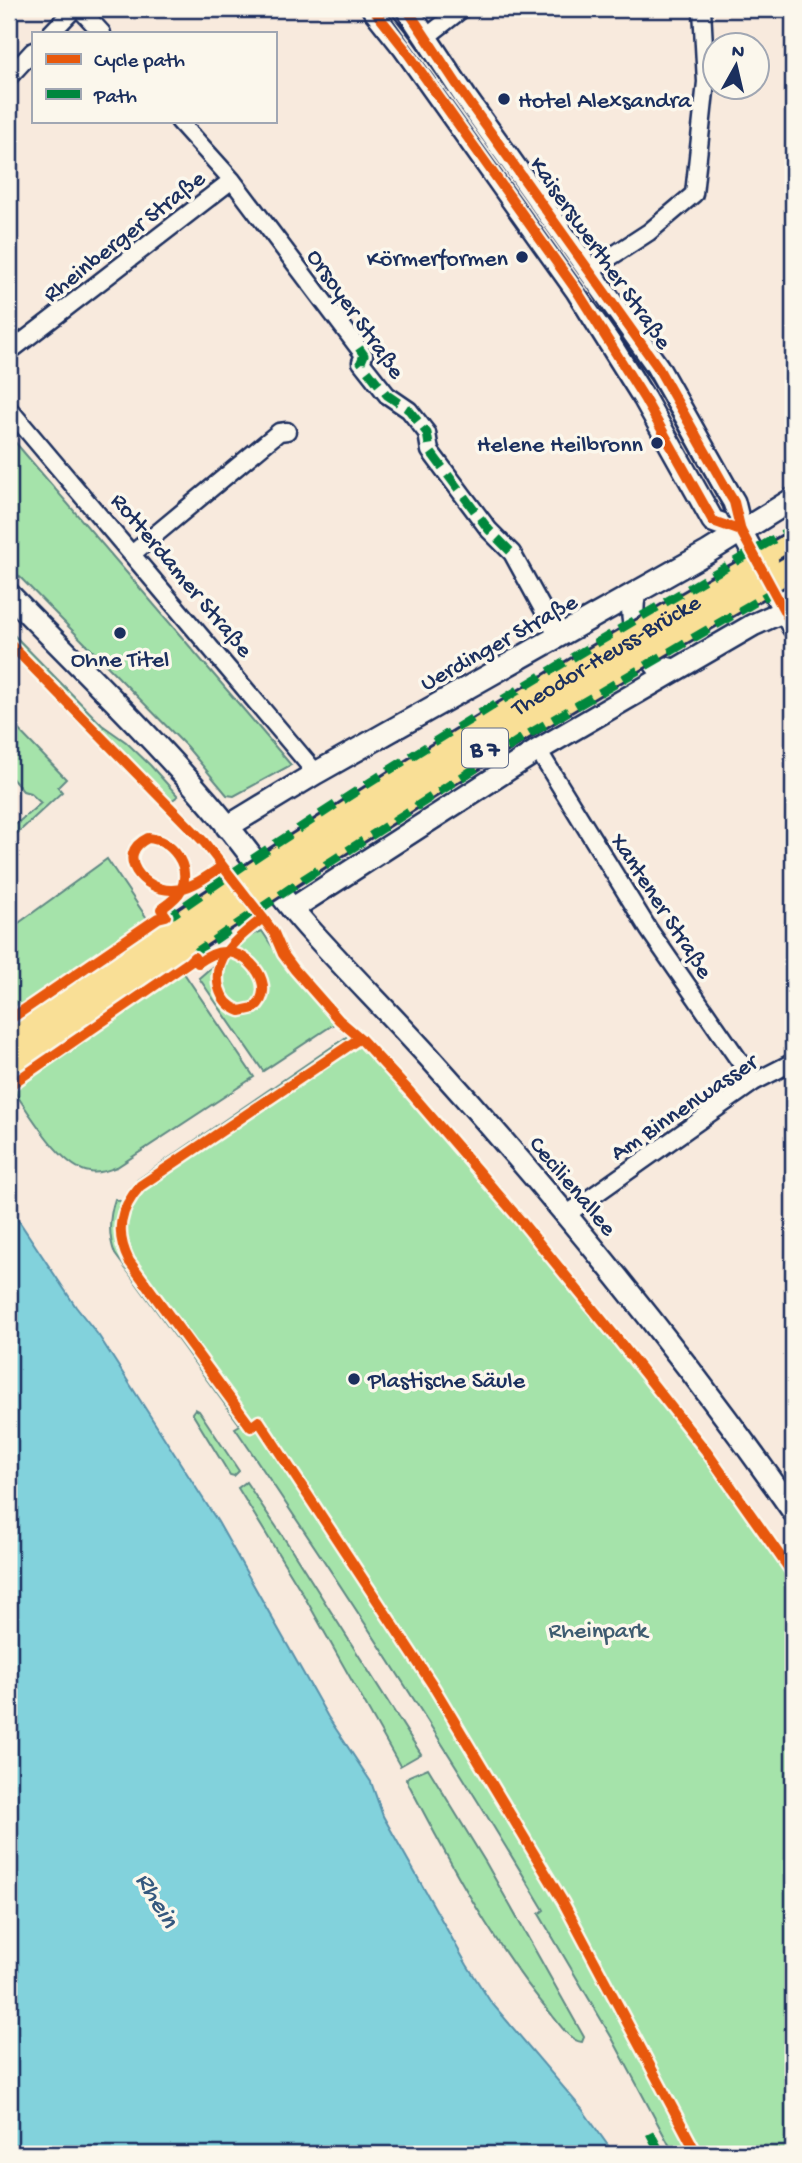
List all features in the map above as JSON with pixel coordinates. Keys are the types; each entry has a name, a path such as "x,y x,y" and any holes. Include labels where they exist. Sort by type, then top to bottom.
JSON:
{"main road":[{"name":"Theodor-Heuss-Brücke","path":"180,936 287,852 472,733 663,618 793,544"},
{"name":"Theodor-Heuss-Brücke","path":"180,936 658,643 793,566"},
{"name":"B 7","path":"9,1040 180,936"},
{"name":"B 7","path":"9,1064 180,936"}],"street":[{"path":"52,32 74,9"},
{"path":"80,9 101,32"},
{"name":"Kaiserswerther Straße","path":"373,9 404,48 577,291 644,398 713,521 741,531"},
{"name":"Kaiserswerther Straße","path":"407,9 668,383 734,502 741,531 790,615"},
{"path":"425,38 462,9"},
{"path":"589,271 649,232 694,194 706,82 702,9"},
{"path":"9,77 32,52"},
{"name":"Orsoyer Straße","path":"180,122 232,180 363,355 361,362 387,395 409,410 427,433 430,451 489,530 512,553 558,637"},
{"name":"Rheinberger Straße","path":"9,352 232,180"},
{"name":"Rotterdamer Straße","path":"9,409 316,773"},
{"path":"132,554 279,432 287,431"},
{"name":"Uerdinger Straße","path":"227,827 316,773 741,531 788,507"},
{"path":"635,593 631,610 633,626 657,666 674,670"},
{"path":"9,594 169,757 292,909 538,750 760,621 790,615"},
{"name":"Xantener Straße","path":"538,750 649,930 754,1082"},
{"name":"Cecilienallee","path":"292,909 429,1058 566,1216 726,1417 793,1511"},
{"name":"Am Binnenwasser","path":"566,1216 754,1082 793,1062"}],"green space":[{"path":"9,435 291,765 234,796 227,795 187,747 9,566"},
{"path":"9,630 102,725 126,742 178,796 171,801 9,637"},
{"path":"9,720 66,779 58,787 62,792 9,841 9,830 41,803 30,793 23,791 9,775"},
{"path":"107,859 254,1077 117,1167 93,1172 79,1168 56,1149 11,1087 121,1012 87,964 9,1014 9,930"},
{"path":"262,931 287,969 337,1022 263,1071 199,978 245,938"},
{"name":"Rheinpark","path":"355,1031 522,1219 707,1451 793,1575 793,2154 674,2154 612,2038 539,1914 544,1910 470,1788 235,1428 240,1425 115,1254 110,1226 115,1199 122,1202 137,1180"},
{"path":"195,1409 199,1411 239,1471 234,1476 230,1475 192,1413"},
{"path":"246,1482 421,1754 400,1766 303,1594 238,1488"},
{"path":"428,1768 486,1863 584,2037 582,2042 566,2032 530,1988 455,1871 406,1779"}],"water":[{"name":"Rhein","path":"9,1206 76,1307 99,1336 218,1522 328,1717 371,1782 383,1816 467,1965 490,2001 582,2109 614,2154 9,2154"}],"tram line":[{"path":"385,9 651,381 793,634"}],"marked path":[{"path":"359,348 364,355 361,362 387,395 409,410 427,433 430,451 489,530 512,553"},
{"path":"162,917 173,914 248,862 479,714 793,528"},
{"path":"193,958 198,951 304,879 527,735 793,580"},
{"path":"650,2133 661,2154"}],"cycle path":[{"path":"373,9 404,48 577,291 644,398 713,521 741,531"},
{"path":"407,9 466,98 657,366 734,502 741,531 793,627"},
{"path":"9,643 204,842 274,933 283,954 295,970 339,1020 360,1038 410,1092 615,1336 706,1451 793,1574"},
{"path":"9,1020 158,918 166,916 161,909 177,896 181,890 184,881 182,864 172,849 157,840 148,838 138,845 133,853 136,871 161,889 172,890 179,889 186,887 221,867"},
{"path":"9,1086 194,957 198,963 223,952 233,953 243,957 258,972 262,981 261,1000 254,1008 240,1011 229,1005 220,992 218,976 219,966 224,956 230,947 263,918"},
{"path":"360,1038 140,1186 127,1204 121,1222 125,1251 129,1261 251,1427 259,1421 432,1684 563,1902 697,2154"}],"place":[{"name":"Hotel Alexsandra","path":"504,99"},
{"name":"Körmerformen","path":"522,257"},
{"name":"Helene Heilbronn","path":"657,443"},
{"name":"Ohne Titel","path":"120,633"},
{"name":"Plastische Säule","path":"354,1379"}]}
